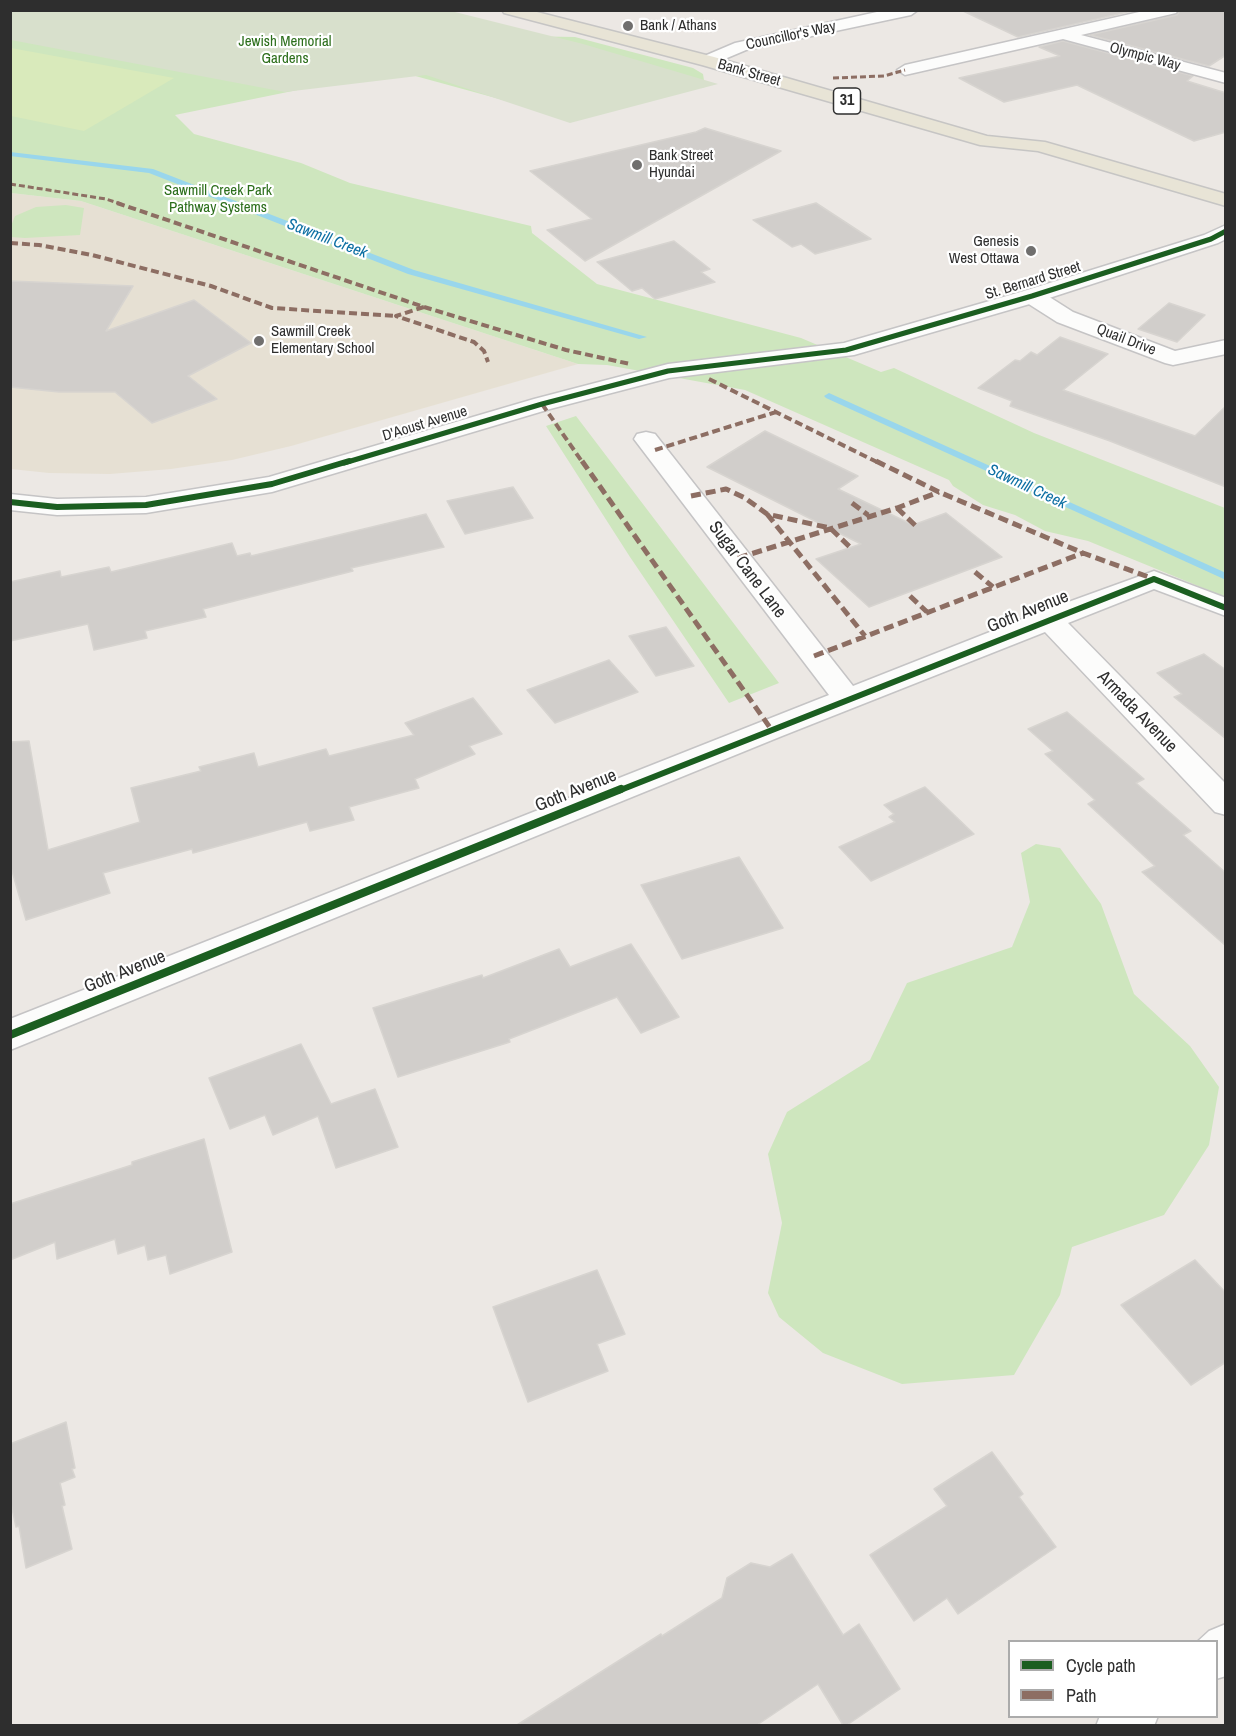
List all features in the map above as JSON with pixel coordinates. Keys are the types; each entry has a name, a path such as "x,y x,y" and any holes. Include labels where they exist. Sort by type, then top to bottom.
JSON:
{"main road":[{"name":"Bank Street","path":"509,10 708,61 986,141 1039,146 1226,200"},
{"name":"Bank Street","path":"986,141 1012,162"},
{"path":"1206,217 1226,222"}],"street":[{"name":"Councillor's Way","path":"708,61 741,46 911,10"},
{"name":"Olympic Way","path":"905,70 1064,36 1171,10"},
{"name":"Olympic Way","path":"1064,36 1226,78"},
{"name":"St. Bernard Street","path":"846,350 1032,296 1211,239 1226,231"},
{"name":"Quail Drive","path":"1032,296 1065,317 1173,358 1226,348"},
{"name":"D'Aoust Avenue","path":"10,502 57,507 146,505 273,484 542,404 668,371 846,350"},
{"name":"Sugar Cane Lane","path":"646,439 848,700"},
{"name":"Goth Avenue","path":"10,1035 1048,619 1154,579 1226,608"},
{"name":"Armada Avenue","path":"1048,619 1226,804"}],"shaded area":[{"name":"Sawmill Creek Elementary School","path":"11,193 81,201 578,364 291,446 232,460 171,469 110,474 49,473 11,469"}],"green space":[{"name":"Jewish Memorial Gardens","path":"10,11 451,11 583,44 718,84 570,123 426,75 285,92 11,40"},
{"name":"Sawmill Creek Park Pathway Systems","path":"10,27 575,37 693,68 703,74 705,87 558,115 408,74 376,74 175,115 194,134 301,163 350,183 531,226 532,233 597,284 801,338 881,372 894,368 1034,433 1225,508 1225,597 1088,541 1045,531 1015,515 983,505 953,486 949,480 745,390 607,365 578,364 81,201 11,193"},
{"path":"11,48 174,78 84,131 11,116"},
{"path":"66,205 84,208 80,235 11,237 11,226 15,216 36,207"},
{"path":"576,416 779,683 729,703 630,557 546,426"},
{"path":"1036,844 1060,848 1101,904 1134,994 1190,1046 1219,1087 1209,1145 1164,1215 1072,1247 1060,1295 1014,1375 902,1384 823,1353 779,1317 768,1293 782,1223 768,1154 787,1112 870,1060 907,983 1012,947 1030,902 1021,853"}],"building":[{"path":"961,10 1136,10 1018,37"},
{"path":"1180,10 1226,10 1226,55 1209,66 1090,35 1177,15"},
{"path":"1063,41 1193,76 1187,81 1226,93 1226,132 1194,141 1077,85 1004,102 959,78 1060,56 1039,47"},
{"path":"705,128 781,151 585,261 547,230 592,219 530,171"},
{"path":"816,203 871,239 815,254 801,244 792,247 753,220"},
{"path":"674,241 710,269 701,272 715,282 655,299 642,288 632,291 597,262"},
{"path":"10,281 133,286 106,331 194,300 251,343 188,376 217,399 152,423 115,392 59,392 10,387"},
{"path":"1169,303 1205,315 1177,342 1138,329"},
{"path":"1060,337 1108,354 1063,390 1195,436 1226,406 1226,487 1110,441 1010,406 1012,401 978,388 1015,360 1020,361 1031,352 1037,355"},
{"path":"765,431 858,476 838,489 913,525 946,513 1002,557 869,607 816,559 861,544 707,467"},
{"path":"513,487 533,518 465,534 447,501"},
{"path":"426,514 444,547 351,568 353,571 203,609 206,617 145,631 147,638 94,650 88,624 10,641 10,582 60,571 61,577 109,567 111,572 232,543 237,556 250,553 251,556"},
{"path":"666,627 694,666 656,676 629,636"},
{"path":"1204,654 1226,670 1226,739 1174,697 1182,694 1157,673"},
{"path":"609,660 638,692 555,723 527,690"},
{"path":"473,698 502,734 469,746 475,754 415,779 419,788 349,807 354,820 310,831 307,822 193,853 192,849 103,873 110,893 26,920 10,864 10,742 29,741 48,850 140,822 131,788 201,771 199,767 254,753 258,767 326,749 329,756 414,735 405,723"},
{"path":"1067,712 1144,779 1136,783 1191,831 1183,835 1226,873 1226,946 1142,872 1155,866 1088,804 1095,800 1045,754 1053,751 1028,729"},
{"path":"925,787 974,834 871,881 839,847 895,822 889,817 894,814 884,805"},
{"path":"739,857 783,928 682,959 641,885"},
{"path":"631,944 679,1017 641,1033 617,997 509,1039 510,1042 398,1077 373,1008 482,975 483,978 559,949 570,967"},
{"path":"301,1044 331,1104 375,1089 398,1147 336,1168 318,1116 273,1135 265,1115 230,1129 209,1078"},
{"path":"204,1139 232,1252 170,1274 166,1255 148,1260 145,1245 118,1254 115,1239 57,1259 55,1242 10,1260 10,1204"},
{"path":"1195,1260 1226,1293 1226,1362 1191,1385 1121,1305"},
{"path":"597,1270 625,1334 597,1344 608,1371 528,1402 493,1307"},
{"path":"66,1422 75,1477 60,1483 65,1505 62,1506 72,1549 26,1568 19,1526 16,1527 10,1499 10,1444"},
{"path":"992,1452 1023,1494 1019,1497 1056,1547 958,1614 947,1598 914,1621 870,1555 947,1506 934,1489"},
{"path":"792,1554 843,1635 859,1624 900,1689 847,1725 843,1725 818,1684 757,1725 517,1725 722,1598 727,1578 751,1563 770,1567"}],"waterway":[{"name":"Sawmill Creek","path":"10,154 150,171 411,272 642,337"},
{"name":"Sawmill Creek","path":"829,396 1226,577"}],"marked path":[{"path":"833,78 884,76 905,70"},
{"path":"10,184 106,199 424,307 566,350 630,364"},
{"path":"10,243 39,245 92,255 211,286 272,308 396,316"},
{"path":"424,307 396,316 474,342 484,351 488,362"},
{"path":"709,379 939,492 1083,553 1154,579"},
{"path":"542,404 771,729"},
{"path":"655,450 776,412"},
{"path":"691,496 726,489 745,498 767,514 830,528 852,549"},
{"path":"738,558 897,508 939,492"},
{"path":"852,503 868,515"},
{"path":"897,508 917,527"},
{"path":"767,514 865,636"},
{"path":"814,656 1083,553"},
{"path":"975,572 993,587"},
{"path":"910,596 927,612"}],"cycle path":[{"path":"10,502 57,507 146,505 272,484 542,404 668,371 846,350 1032,296 1211,239 1226,231"},
{"path":"10,1035 771,729 1154,579 1226,608"}],"place":[{"name":"Bank / Athans","path":"628,26"},
{"name":"Bank Street Hyundai","path":"637,165"},
{"name":"Genesis West Ottawa","path":"1031,251"},
{"name":"Sawmill Creek Elementary School","path":"259,341"}]}
